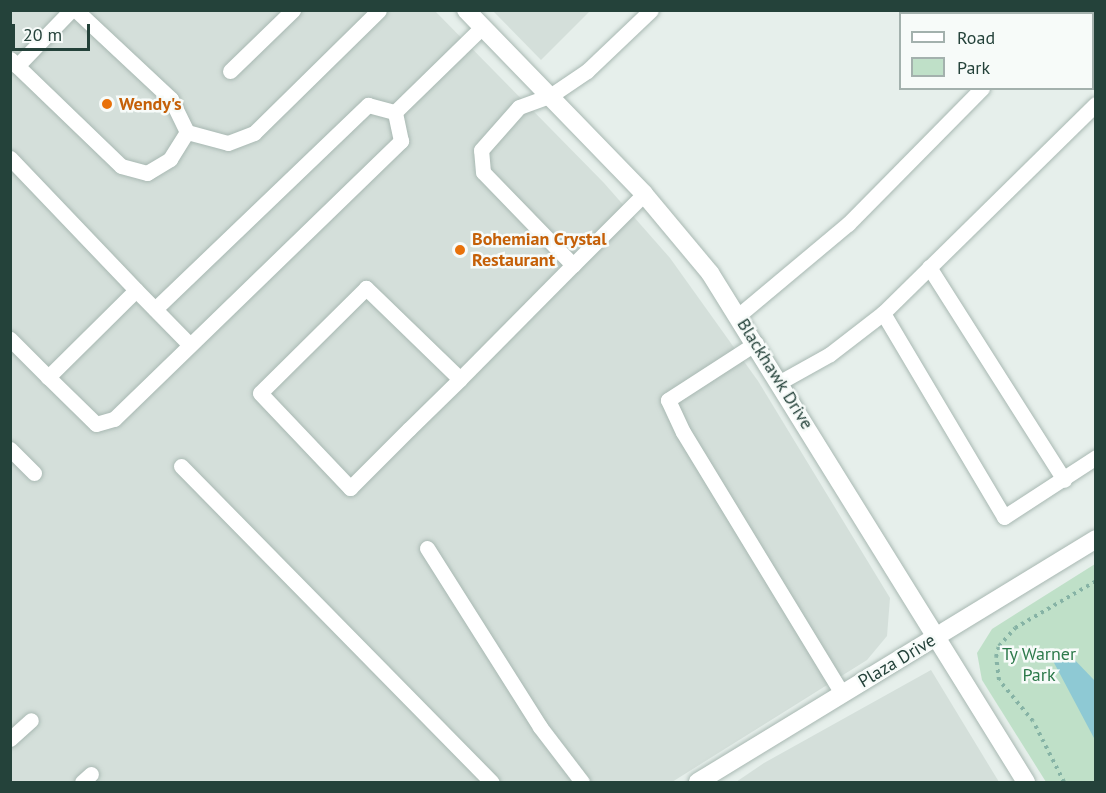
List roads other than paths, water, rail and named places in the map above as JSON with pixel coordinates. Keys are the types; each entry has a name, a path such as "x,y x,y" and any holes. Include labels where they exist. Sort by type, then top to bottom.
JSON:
{"street":[{"name":"Blackhawk Drive","path":"466,10 674,226 739,315 1026,783"},
{"name":"Plaza Drive","path":"698,783 1095,539"}],"lane":[{"path":"71,10 14,63 121,166 147,173 170,159 187,132"},
{"path":"76,10 171,99 187,132 228,143 254,132 379,10"},
{"path":"230,71 293,10"},
{"path":"573,265 483,172 481,150 519,108 550,96 593,67 651,10"},
{"path":"395,112 482,27"},
{"path":"739,315 848,224 980,90"},
{"path":"780,382 830,354 883,313 1095,104"},
{"path":"155,309 369,105 395,112"},
{"path":"10,339 96,424 114,419 401,141 395,112"},
{"path":"10,158 190,345"},
{"path":"460,378 366,288 260,393 350,488 460,378 573,265 644,194"},
{"path":"929,267 1064,480"},
{"path":"48,376 136,290"},
{"path":"883,313 1004,517 1064,480 1095,457"},
{"path":"756,343 668,400 683,432 842,694"},
{"path":"10,449 34,472"},
{"path":"181,466 492,783"},
{"path":"427,548 540,727 582,783"},
{"path":"10,739 31,720"}],"water":[{"path":"1057,653 1070,655 1095,681 1095,740 1052,659"}],"place":[{"name":"Wendy's","path":"107,104"},
{"name":"Bohemian Crystal Restaurant","path":"460,250"}],"park label":[{"name":"Ty Warner Park","path":"1039,665"}]}
